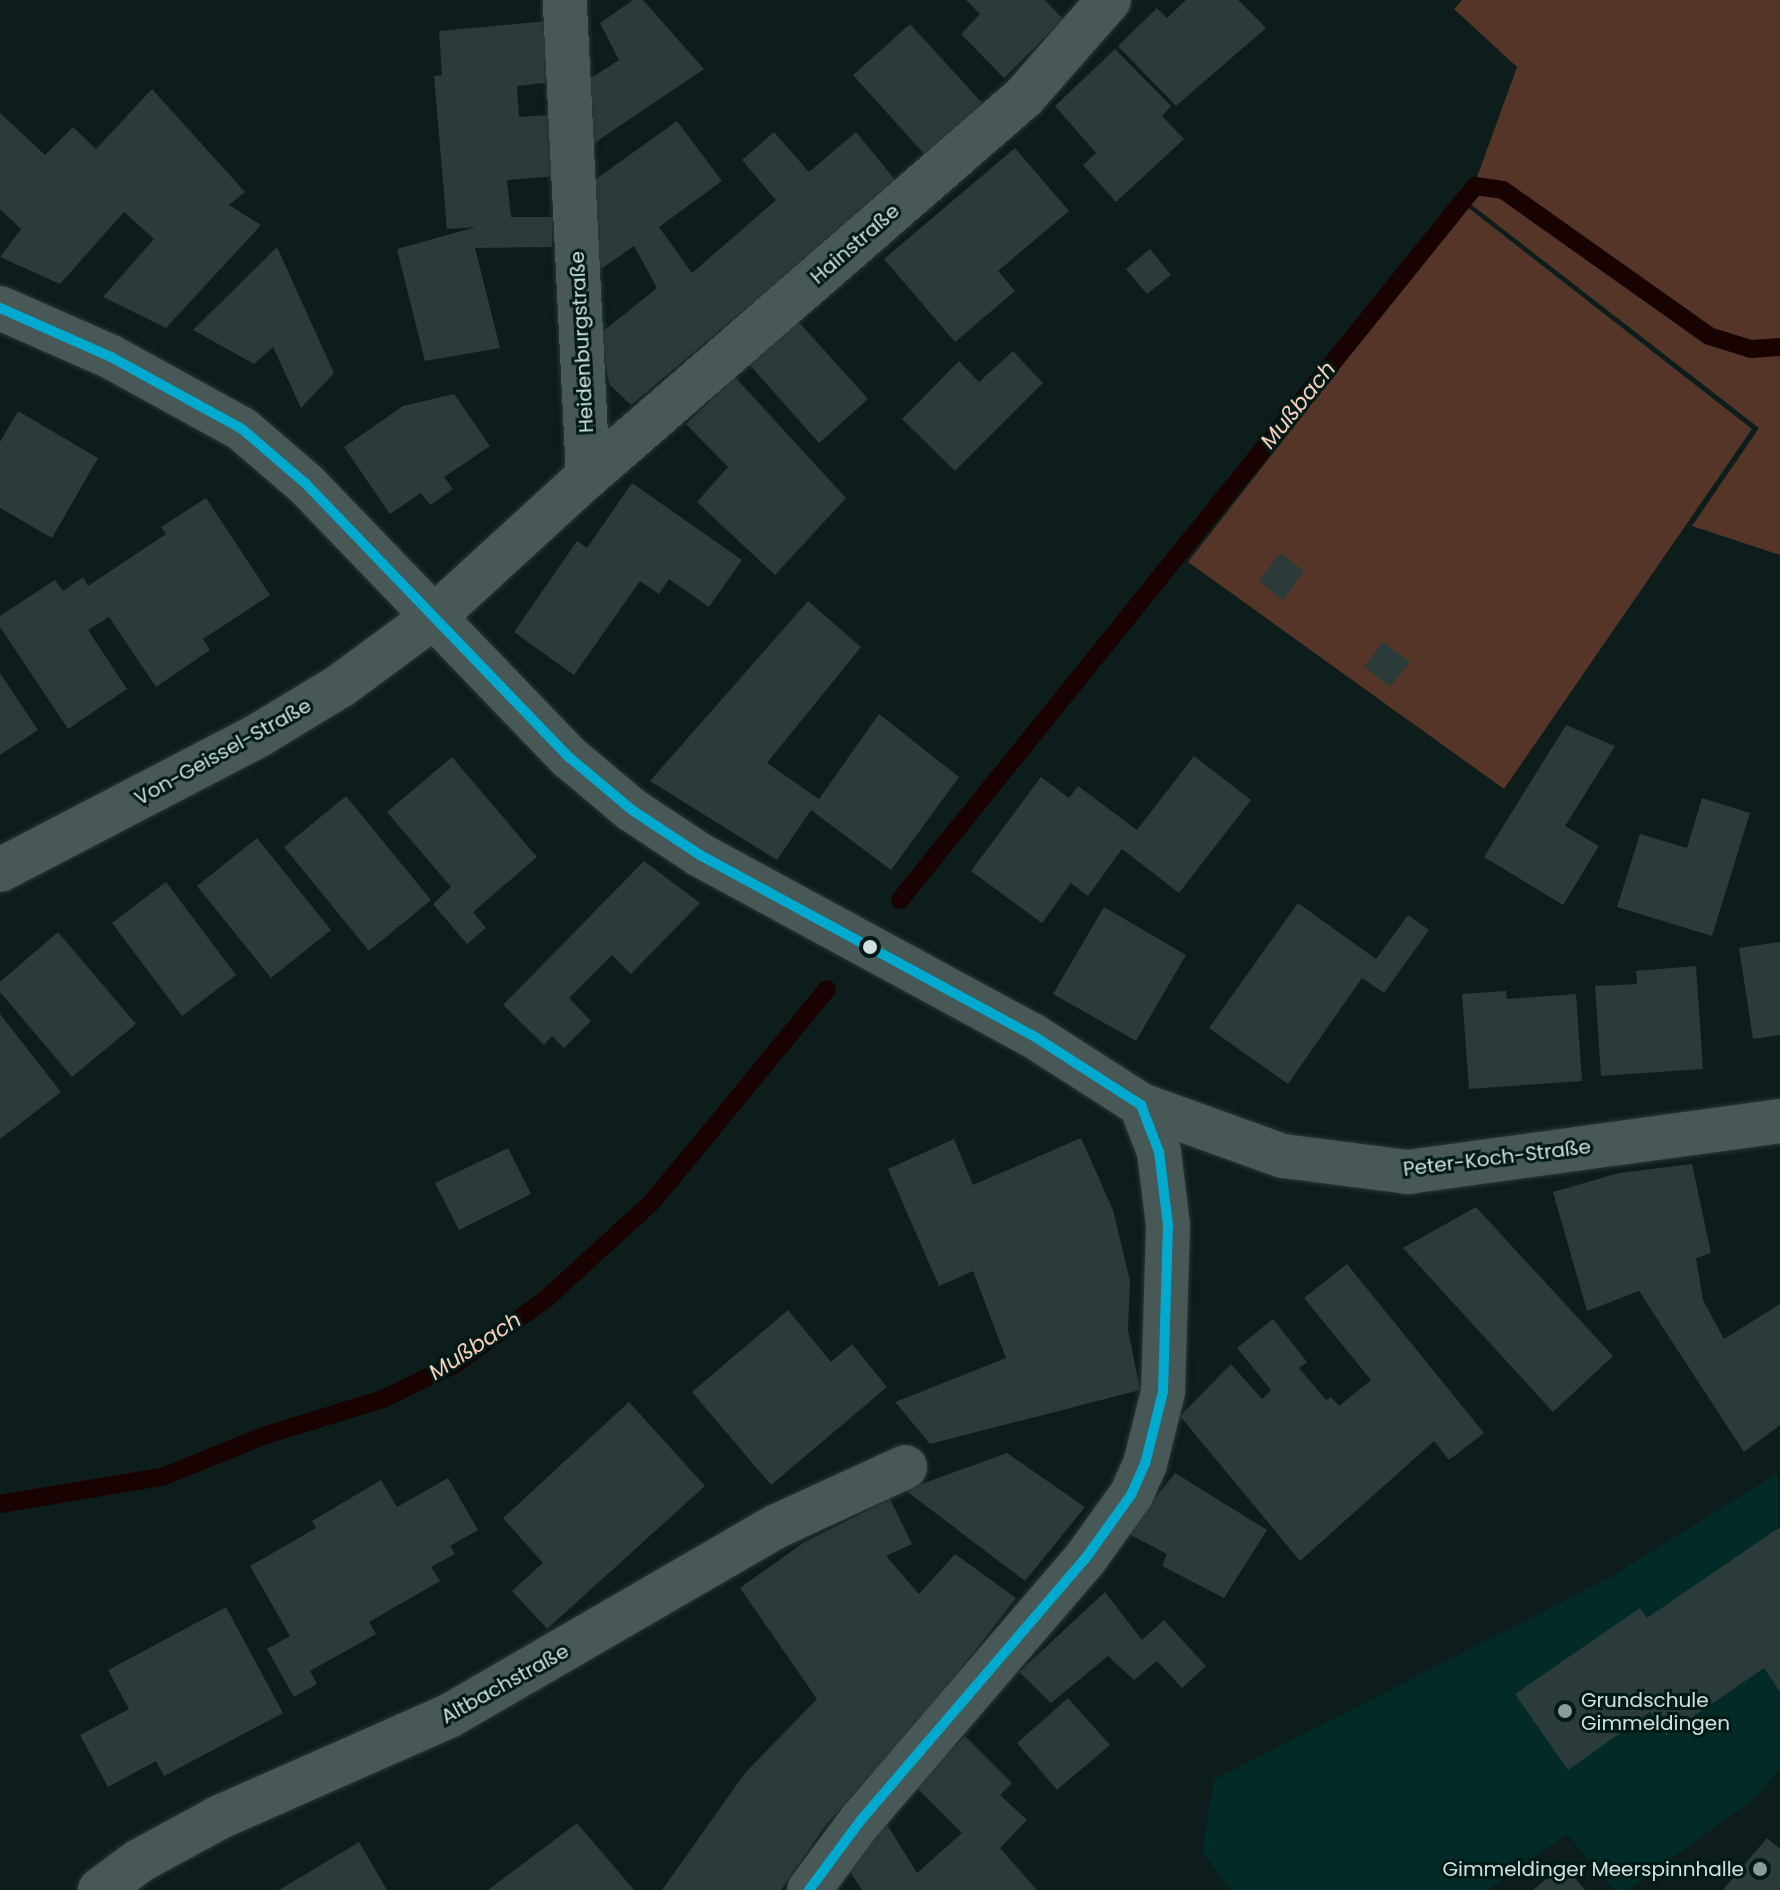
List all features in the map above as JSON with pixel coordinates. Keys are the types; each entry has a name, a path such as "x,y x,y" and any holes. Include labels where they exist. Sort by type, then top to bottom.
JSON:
{"street":[{"name":"Heidenburgstraße","path":"565,0 588,476"},
{"name":"Hainstraße","path":"588,476 1024,97 1109,0"},
{"name":"Peter-Koch-Straße","path":"0,308 111,357 242,429 306,484 570,758 632,810 700,855 1032,1035 1141,1105 1283,1156 1408,1172 1780,1121"},
{"path":"435,616 588,476"},
{"name":"Von-Geissel-Straße","path":"0,870 259,735 340,686 435,616"},
{"path":"809,1890 861,1820 1085,1559 1131,1495 1145,1464 1163,1392 1168,1225 1159,1152 1141,1105"},
{"name":"Altbachstraße","path":"100,1890 139,1861 220,1817 449,1716 777,1526 905,1467"}],"shaded area":[{"path":"1462,0 1780,0 1780,555 1692,526 1759,428 1468,202 1517,67 1454,9"},
{"path":"1466,206 1752,429 1504,789 1188,562"},
{"name":"Grundschule Gimmeldingen","path":"1778,1473 1780,1768 1755,1798 1628,1890 1614,1890 1567,1834 1488,1890 1231,1890 1202,1851 1214,1780 1609,1578"}],"building":[{"path":"633,0 643,0 704,69 593,144 585,82 619,60 600,23"},
{"path":"966,0 1045,0 1063,19 1004,78 961,34 980,14"},
{"path":"1186,0 1238,0 1266,28 1176,106 1118,46 1157,8 1167,18"},
{"path":"548,21 553,82 517,86 519,117 551,115 556,176 507,180 511,217 553,217 552,247 475,248 500,348 425,361 397,249 476,227 447,229 434,76 442,75 439,31"},
{"path":"910,24 983,104 925,155 853,75"},
{"path":"1115,49 1171,106 1162,116 1184,139 1116,202 1083,165 1096,153 1055,106"},
{"path":"152,89 245,192 229,205 261,225 166,328 103,297 154,239 124,212 60,284 0,257 21,229 0,209 0,113 45,155 73,127 96,149"},
{"path":"677,121 722,181 659,227 692,273 776,200 742,160 774,132 809,172 856,132 897,182 631,405 609,384 601,333 657,288 634,246 601,269 585,187"},
{"path":"1015,148 1069,211 998,271 1015,291 955,342 884,259"},
{"path":"277,247 334,373 301,408 273,347 254,364 193,330"},
{"path":"1150,249 1171,275 1147,294 1126,269"},
{"path":"797,320 868,399 819,443 749,364"},
{"path":"1013,351 1043,383 955,471 902,419 959,361 979,382"},
{"path":"735,377 846,498 775,575 697,502 728,467 686,424"},
{"path":"454,394 490,446 444,477 453,489 430,505 421,493 390,514 344,447 403,406"},
{"path":"18,411 98,458 52,538 0,508 0,442"},
{"path":"632,483 742,560 709,607 669,579 659,594 640,581 574,675 514,632 577,541 587,548"},
{"path":"206,498 270,595 203,639 210,650 156,687 109,617 88,630 127,689 68,729 0,627 0,616 55,580 63,591 83,577 88,586 166,534 161,527"},
{"path":"1280,553 1304,571 1283,600 1259,581"},
{"path":"808,601 861,647 767,763 819,799 879,714 959,777 891,870 811,810 777,860 650,781"},
{"path":"1383,642 1410,662 1390,687 1364,667"},
{"path":"0,673 38,730 0,755"},
{"path":"1566,725 1615,746 1565,826 1599,846 1563,905 1484,857"},
{"path":"1194,756 1251,800 1179,893 1122,849 1088,896 1071,883 1042,923 971,871 1041,777 1069,798 1078,786 1137,830"},
{"path":"452,757 537,857 473,912 486,928 467,944 433,904 451,887 387,812"},
{"path":"346,796 431,900 369,951 284,847"},
{"path":"1702,798 1750,813 1712,936 1617,907 1640,834 1687,848"},
{"path":"257,838 331,930 271,978 197,886"},
{"path":"644,861 700,903 631,974 612,955 569,998 591,1021 564,1048 552,1036 544,1045 503,1005"},
{"path":"166,882 236,975 182,1016 112,923"},
{"path":"1298,903 1376,959 1408,915 1429,930 1384,993 1362,978 1288,1084 1209,1028"},
{"path":"1104,907 1186,955 1136,1041 1053,994"},
{"path":"58,932 136,1024 72,1077 0,992 0,982"},
{"path":"1780,942 1780,1035 1753,1039 1739,948"},
{"path":"1696,966 1703,1069 1601,1076 1595,986 1637,984 1636,971"},
{"path":"1506,991 1507,999 1576,994 1582,1081 1469,1089 1462,994"},
{"path":"0,1014 61,1092 0,1139"},
{"path":"1081,1138 1113,1210 1130,1281 1128,1330 1140,1390 930,1444 895,1402 1006,1358 973,1271 939,1286 888,1169 954,1139 973,1185"},
{"path":"508,1148 531,1194 459,1230 435,1183"},
{"path":"1692,1164 1711,1253 1696,1258 1703,1300 1724,1339 1780,1304 1780,1425 1744,1452 1639,1291 1587,1311 1553,1192 1619,1173"},
{"path":"1476,1207 1613,1356 1553,1412 1403,1248"},
{"path":"1347,1264 1484,1433 1449,1460 1434,1441 1300,1561 1180,1416 1231,1364 1262,1399 1271,1390 1237,1348 1273,1319 1307,1362 1299,1368 1326,1400 1331,1397 1339,1406 1371,1380 1304,1298"},
{"path":"788,1310 831,1362 852,1344 887,1387 771,1485 692,1392"},
{"path":"629,1402 705,1486 547,1629 512,1591 543,1563 503,1518"},
{"path":"1007,1453 1085,1507 1025,1581 905,1490"},
{"path":"1175,1473 1267,1530 1224,1598 1162,1566 1167,1554 1127,1533"},
{"path":"448,1478 478,1530 450,1546 455,1554 431,1567 440,1581 369,1622 376,1634 310,1671 317,1684 294,1697 267,1649 290,1636 250,1566 316,1528 312,1521 381,1480 397,1507"},
{"path":"890,1499 912,1544 886,1556 919,1594 955,1554 1016,1598 923,1717 825,1826 781,1890 662,1890 745,1773 817,1699 740,1588 803,1543"},
{"path":"1780,1527 1780,1692 1764,1668 1666,1735 1650,1712 1568,1770 1515,1694 1640,1608 1647,1618"},
{"path":"1105,1592 1142,1640 1164,1620 1206,1666 1182,1688 1157,1661 1134,1680 1108,1656 1051,1703 1019,1672"},
{"path":"226,1607 283,1713 164,1776 156,1761 108,1787 80,1735 129,1709 108,1670"},
{"path":"1068,1698 1110,1745 1057,1790 1017,1743"},
{"path":"965,1736 1012,1783 1000,1795 1027,1820 1000,1848 1037,1890 862,1890 847,1867 886,1823 917,1873 962,1833 915,1786"},
{"path":"577,1823 634,1890 488,1890"},
{"name":"Gimmeldinger Meerspinnhalle","path":"1767,1838 1780,1849 1780,1890 1723,1890"},
{"path":"359,1842 387,1890 279,1890"},
{"path":"1564,1865 1585,1890 1533,1890"}],"waterway":[{"name":"Mußbach","path":"900,900 1475,186 1503,190 1709,336 1751,349 1780,347"},
{"name":"Mußbach","path":"0,1504 162,1477 266,1435 383,1399 455,1364 546,1299 653,1201 827,989"}],"transit line":[{"path":"0,308 111,357 242,429 306,484 570,758 632,810 700,855 1032,1035 1141,1105"},
{"path":"809,1890 861,1820 1085,1559 1131,1495 1145,1464 1163,1392 1168,1225 1159,1152 1141,1105"}],"place":[{"name":"Grundschule Gimmeldingen","path":"1565,1711"},
{"name":"Gimmeldinger Meerspinnhalle","path":"1760,1869"}]}
